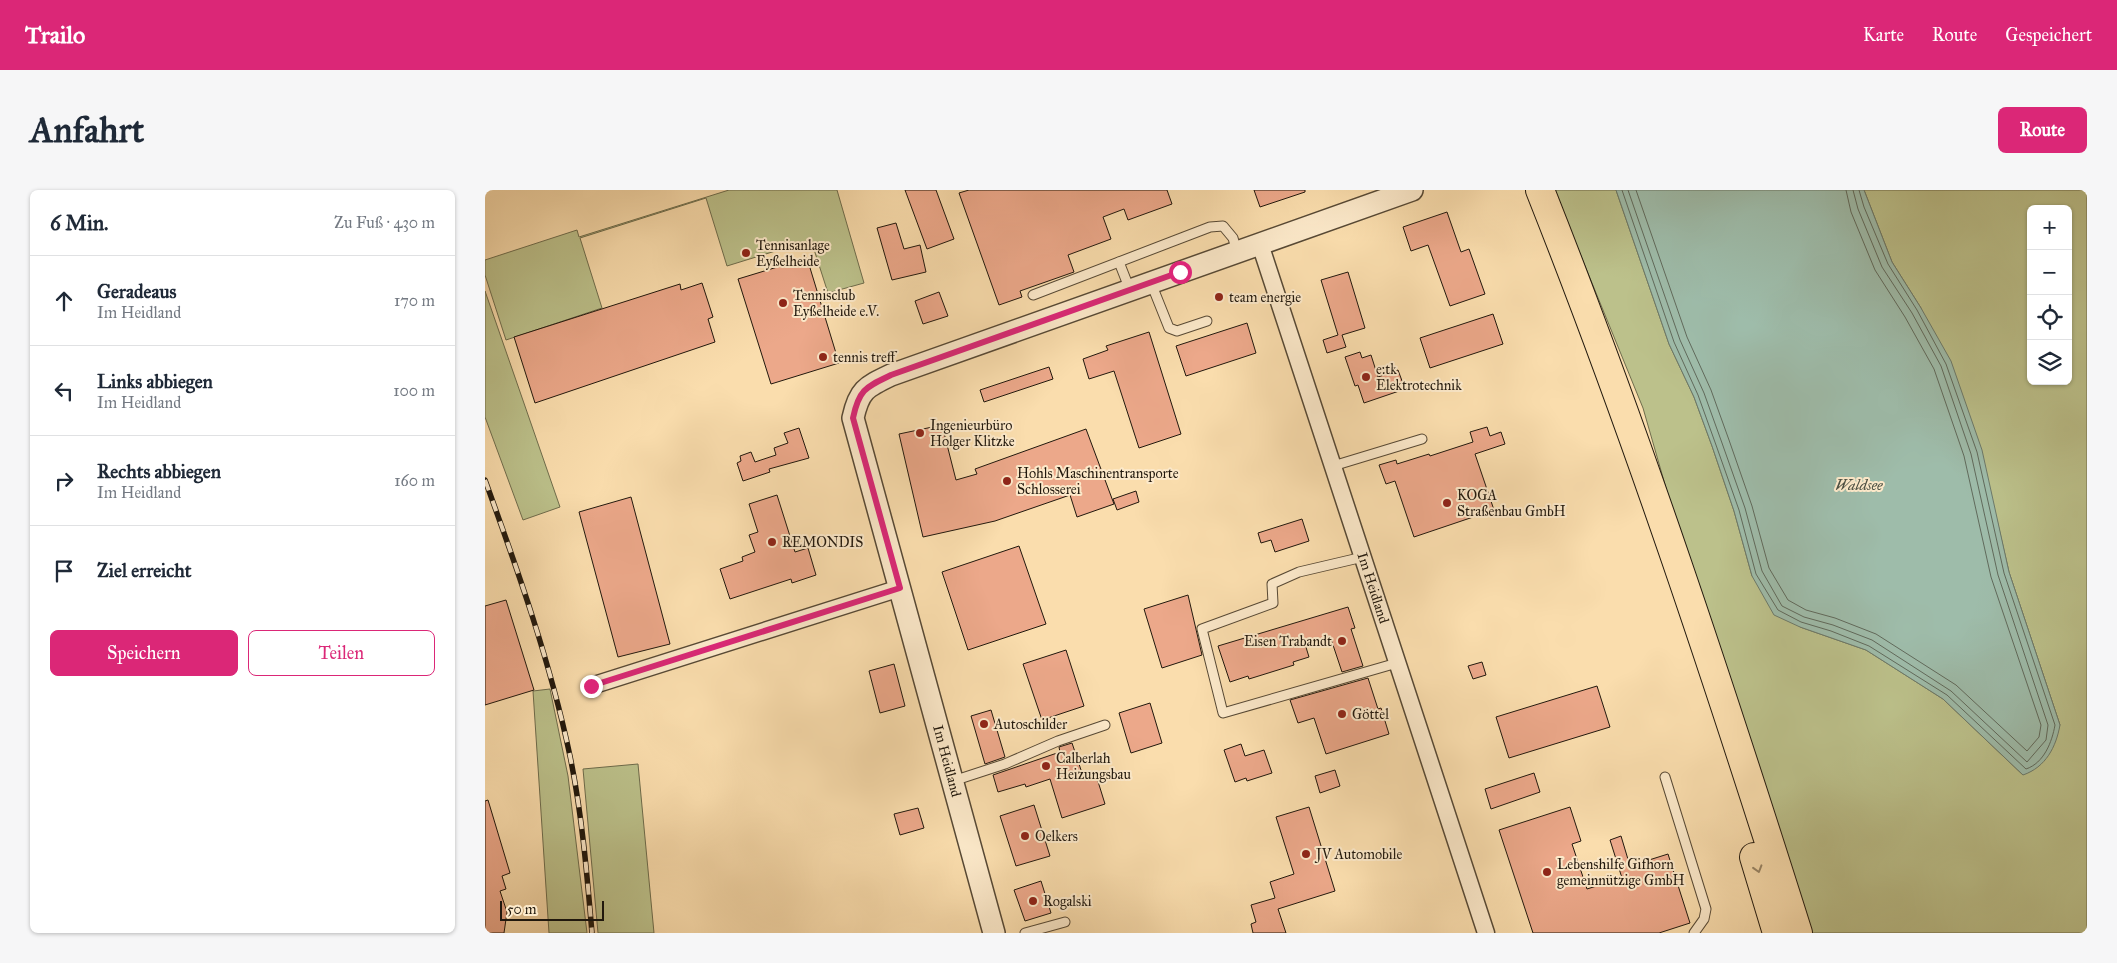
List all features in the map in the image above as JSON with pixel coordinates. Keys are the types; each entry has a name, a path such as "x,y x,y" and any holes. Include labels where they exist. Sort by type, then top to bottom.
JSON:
{"highway":[{"path":"1523,190 1620,445 1734,788 1777,933"},
{"path":"1541,190 1646,473 1753,792 1798,933"}],"street":[{"name":"Im Heidland","path":"994,933 853,418 857,398 870,386 891,375 1412,190"},
{"name":"Im Heidland","path":"1260,244 1486,933"},
{"path":"591,686 900,588"}],"lane":[{"path":"1033,295 1210,227 1223,226 1233,238 1237,252"},
{"path":"1119,262 1131,290"},
{"path":"1151,283 1169,328 1177,331 1207,321"},
{"path":"1333,466 1422,439"},
{"path":"1363,557 1299,572 1272,584 1273,603 1202,629 1223,713 1397,663"},
{"path":"953,781 1005,764 1058,740 1105,725"},
{"path":"1665,777 1706,909 1704,919 1694,933"},
{"path":"1025,933 1065,922"}],"green space":[{"path":"729,190 837,190 864,283 828,293 811,240 727,266 706,198 580,238 602,308 506,340 485,275 485,260 577,230 579,237"},
{"path":"1554,190 1616,190 1669,344 1694,397 1712,446 1734,511 1752,576 1800,627 1866,650 1943,699 2023,775 2060,725 2009,572 1997,520 1921,308 1892,262 1864,190 2087,190 2087,933 1794,933 1643,408"},
{"path":"485,291 560,507 523,520 485,417"},
{"path":"550,689 568,776 587,933 549,933 533,691"},
{"path":"638,764 654,933 598,933 583,769"}],"water":[{"name":"Waldsee","path":"1616,190 1864,190 1892,262 1951,361 1982,450 2009,572 2060,725 2053,748 2038,767 2023,775 1943,699 1866,650 1800,627 1774,615 1752,576 1734,511 1712,446 1694,397 1669,344"}],"building":[{"path":"905,190 936,190 954,239 927,249"},
{"path":"969,190 1167,190 1172,204 1128,220 1124,209 1103,217 1111,239 1068,255 1074,272 1020,291 1022,297 999,305 959,193"},
{"path":"1254,190 1305,190 1305,192 1260,207"},
{"path":"1447,212 1461,252 1469,249 1485,294 1450,306 1428,245 1411,251 1403,227"},
{"path":"896,223 904,249 920,245 926,272 892,280 877,228"},
{"name":"Tennisclub Eyßelheide e.V.","path":"807,258 839,363 771,384 738,279"},
{"path":"1348,272 1365,328 1342,335 1346,347 1327,353 1323,340 1338,335 1321,280"},
{"path":"702,283 713,317 708,319 715,342 535,403 514,337 680,284 681,290"},
{"path":"939,292 948,316 923,324 915,301"},
{"path":"1493,314 1503,344 1430,368 1420,338"},
{"path":"1247,323 1256,353 1186,376 1176,346"},
{"path":"1149,332 1181,434 1139,448 1114,371 1089,379 1083,359 1108,350 1106,346"},
{"path":"1360,352 1362,358 1371,355 1378,377 1398,370 1405,389 1364,403 1358,385 1355,386 1345,357"},
{"path":"1049,367 1053,379 984,402 980,390"},
{"name":"Hohls Maschinentransporte Schlosserei","path":"942,425 956,480 977,474 975,469 1086,429 1114,504 1077,517 1070,495 995,521 923,537 899,434"},
{"path":"1487,427 1490,436 1501,432 1505,444 1475,454 1494,510 1414,537 1395,481 1386,484 1379,465 1396,460 1397,464 1429,454 1430,456 1473,442 1470,432"},
{"path":"799,428 809,458 769,469 770,472 743,481 737,463 741,461 740,456 751,452 755,462 776,455 774,448 788,443 784,433"},
{"path":"1136,491 1139,502 1117,510 1113,499"},
{"name":"REMONDIS","path":"777,495 795,552 808,548 816,575 792,583 791,579 730,599 720,569 743,561 742,557 755,552 749,535 758,532 749,504"},
{"path":"631,497 670,644 618,657 579,512"},
{"path":"1302,519 1309,541 1275,552 1271,540 1261,543 1258,533"},
{"path":"1019,546 1046,624 968,650 942,572"},
{"path":"1188,595 1202,655 1162,668 1144,609"},
{"path":"506,600 534,690 485,705 485,606"},
{"path":"1348,607 1355,628 1351,629 1363,666 1342,672 1330,636 1305,644 1309,657 1293,662 1294,665 1249,679 1248,676 1230,682 1218,646"},
{"path":"1066,650 1084,706 1042,720 1023,664"},
{"path":"1482,662 1486,675 1473,679 1468,666"},
{"path":"894,664 905,706 880,713 869,671"},
{"name":"Göttel","path":"1368,678 1378,709 1381,708 1389,734 1326,754 1314,718 1298,723 1290,700"},
{"path":"1597,686 1610,727 1509,758 1496,717"},
{"path":"1150,703 1162,743 1131,753 1119,713"},
{"path":"991,710 1005,757 985,764 971,716"},
{"path":"1072,743 1084,779 1096,775 1105,804 1062,818 1050,779 1026,787 1025,784 998,792 993,775 1060,752 1059,747"},
{"path":"1241,744 1245,756 1264,750 1272,773 1247,781 1246,778 1235,782 1224,750"},
{"path":"1335,770 1340,786 1320,793 1315,776"},
{"path":"1534,773 1540,792 1491,809 1485,789"},
{"path":"488,800 510,873 502,876 506,889 500,891 507,912 504,933 485,933 485,801"},
{"name":"Oelkers","path":"1034,805 1050,856 1016,866 1000,816"},
{"name":"JV Automobile","path":"1309,807 1335,891 1278,909 1286,933 1253,933 1251,924 1256,922 1251,905 1275,898 1270,882 1294,874 1276,817"},
{"name":"Lebenshilfe Gifhorn gemeinnützige GmbH","path":"1570,807 1581,841 1572,844 1587,889 1622,878 1610,840 1621,836 1630,866 1668,854 1690,923 1659,933 1533,933 1499,830"},
{"path":"918,808 924,828 900,835 894,814"},
{"name":"Rogalski","path":"1041,881 1051,913 1025,921 1014,890"}],"railway":[{"path":"485,480 543,651 562,721 578,800 592,933"}],"place":[{"name":"Tennisanlage Eyßelheide","path":"746,253"},
{"name":"team energie","path":"1219,297"},
{"name":"Tennisclub Eyßelheide e.V.","path":"783,303"},
{"name":"tennis treff","path":"823,357"},
{"name":"e:tk Elektrotechnik","path":"1366,377"},
{"name":"Ingenieurbüro Holger Klitzke","path":"920,433"},
{"name":"Hohls Maschinentransporte Schlosserei","path":"1007,481"},
{"name":"KOGA Straßenbau GmbH","path":"1447,503"},
{"name":"REMONDIS","path":"772,542"},
{"name":"Eisen Trabandt","path":"1342,641"},
{"name":"Göttel","path":"1342,714"},
{"name":"Autoschilder","path":"984,724"},
{"name":"Calberlah Heizungsbau","path":"1046,766"},
{"name":"Oelkers","path":"1025,836"},
{"name":"JV Automobile","path":"1306,854"},
{"name":"Lebenshilfe Gifhorn gemeinnützige GmbH","path":"1547,872"},
{"name":"Rogalski","path":"1033,901"}],"route":[{"path":"591,686 900,588 853,418 857,398 870,386 891,375 1180,272"}]}
